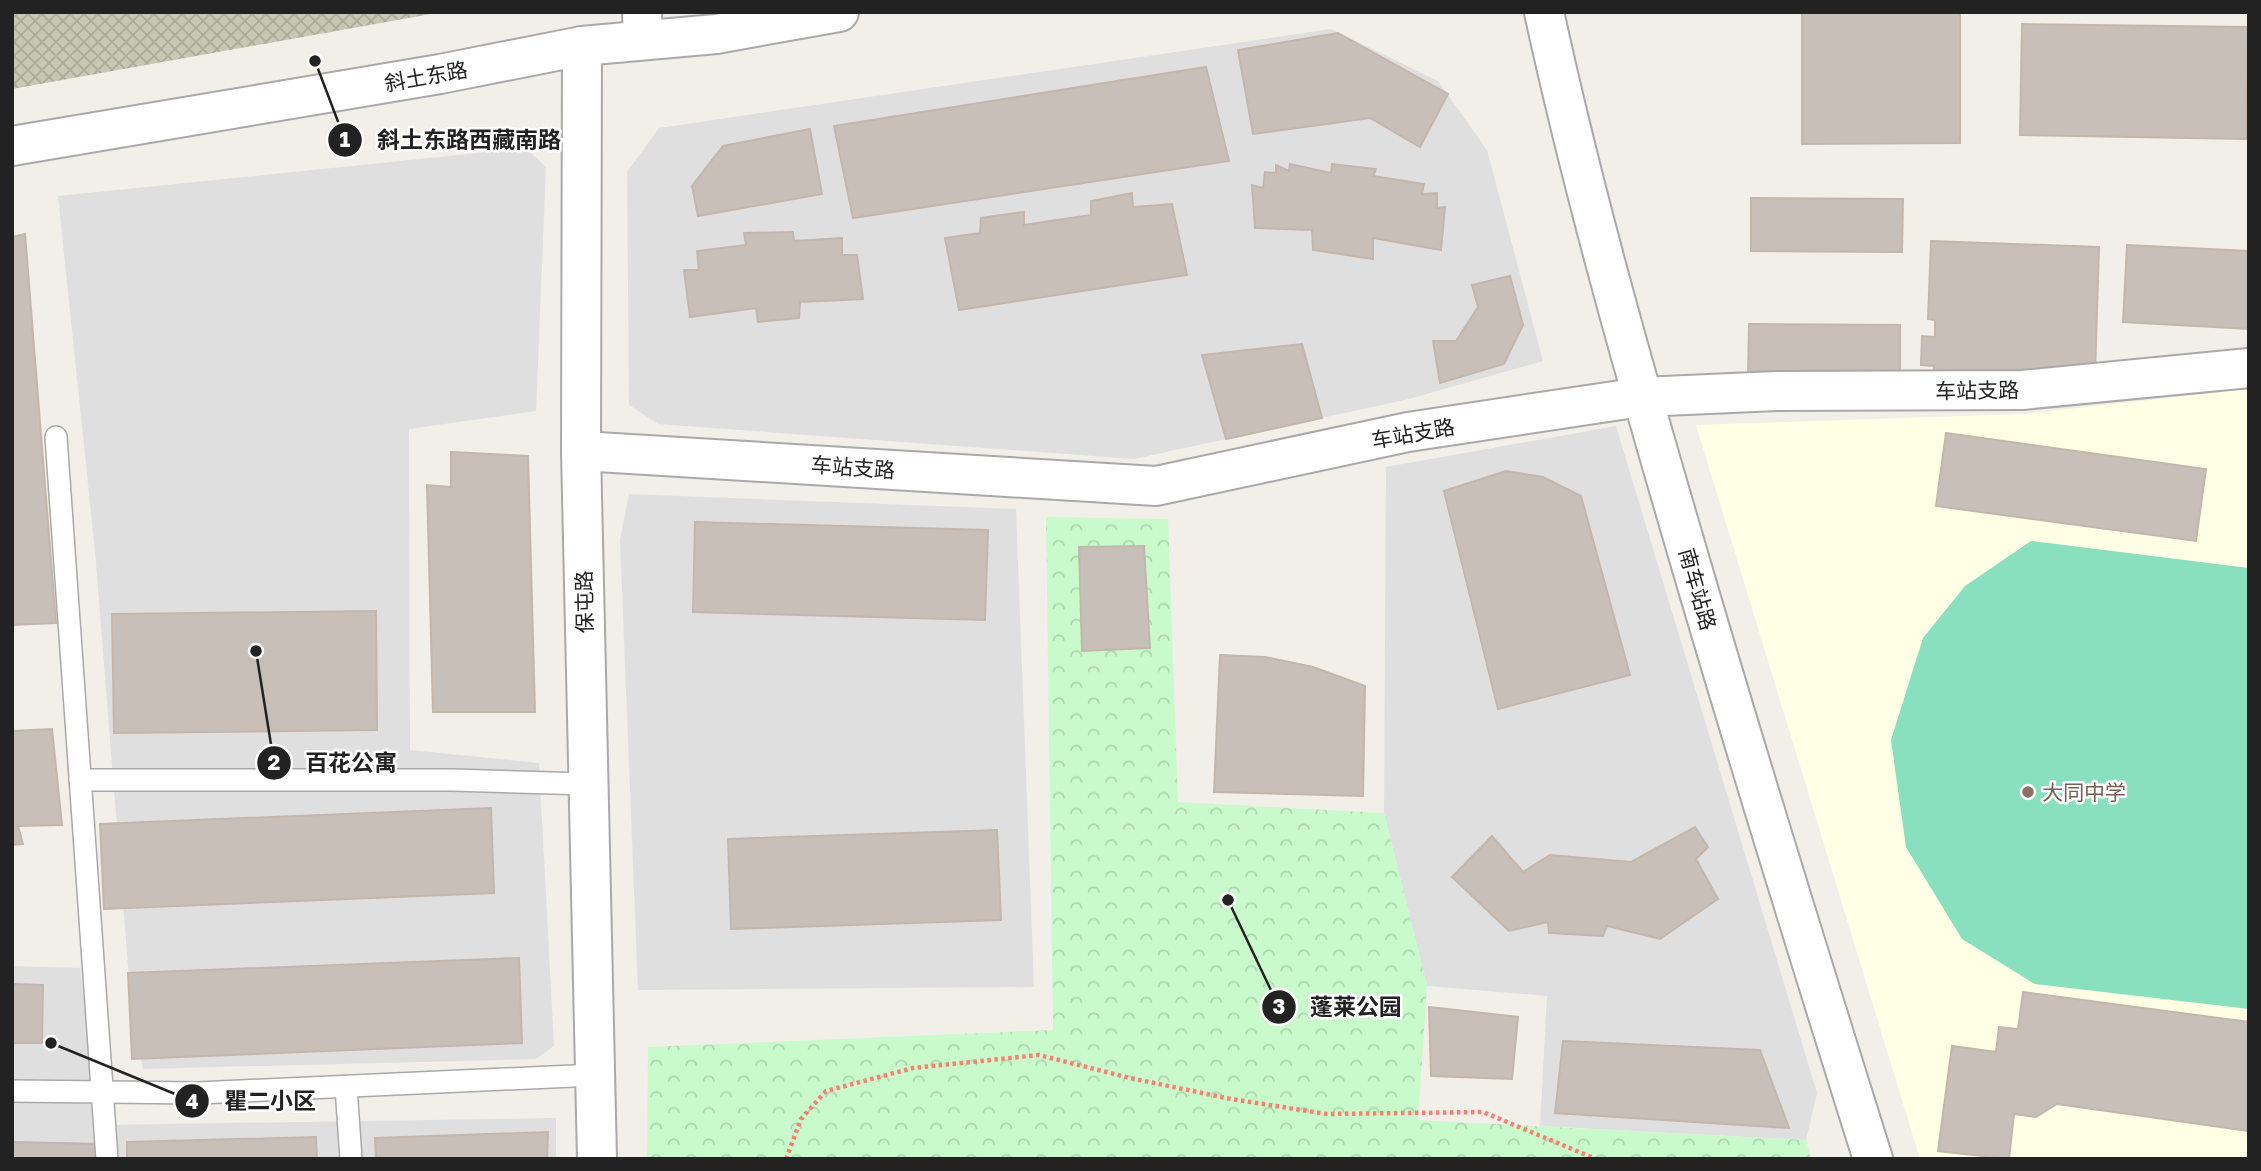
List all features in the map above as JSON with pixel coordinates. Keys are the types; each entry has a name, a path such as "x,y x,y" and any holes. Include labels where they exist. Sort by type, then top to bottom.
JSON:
{"street":[{"name":"斜土东路","path":"12,146 427,76 582,46 642,26 716,34 839,12"},
{"name":"南车站路","path":"1544,12 1567,119 1641,397 1768,825 1873,1159"},
{"name":"保屯路","path":"582,46 580,451 597,1159"},
{"name":"车站支路","path":"580,451 1156,486 1408,432 1641,397 1777,391 2022,390 2249,368"}],"lane":[{"path":"56,437 107,1159"},
{"path":"80,780 452,780 588,784"},
{"path":"12,1091 198,1093 595,1075"},
{"path":"346,1087 351,1159"}],"path":[{"path":"786,1159 801,1119 826,1091 914,1068 1039,1055 1231,1099 1327,1114 1483,1112 1596,1159"}],"shaded area":[{"path":"12,12 442,12 12,89"},
{"path":"1331,29 1438,81 1487,150 1543,361 1409,399 1134,459 658,424 629,405 627,172 659,128"},
{"path":"526,148 546,167 536,411 409,429 410,750 539,763 554,1046 536,1059 143,1069 132,1016 95,551 58,196"},
{"name":"大同中学","path":"2249,389 2249,1159 1920,1159 1696,425 2024,414"},
{"path":"1616,426 1817,1093 1806,1140 1540,1126 1547,996 1427,986 1384,813 1386,467"},
{"path":"629,494 1016,509 1034,987 638,990 620,540"},
{"path":"12,966 80,968 100,1125 556,1118 556,1159 12,1159"}],"green space":[{"path":"1046,517 1168,519 1178,802 1384,813 1427,986 1418,1120 1806,1140 1811,1159 647,1159 648,1047 1053,1030"},
{"path":"2031,541 2249,568 2249,1009 2035,984 1962,939 1906,847 1891,740 1923,638 1965,586"}],"building":[{"path":"1802,12 1960,12 1960,143 1802,144"},
{"path":"2022,24 2248,27 2246,139 2020,135"},
{"path":"1338,33 1448,94 1420,147 1370,118 1253,134 1238,50"},
{"path":"1206,67 1229,161 853,218 834,126"},
{"path":"810,129 822,194 698,216 692,186 723,146"},
{"path":"1290,164 1331,173 1332,164 1376,169 1373,176 1424,184 1422,194 1437,193 1437,208 1445,207 1441,250 1373,238 1373,259 1313,250 1312,230 1255,228 1252,185 1263,188 1265,172 1276,173 1276,165 1289,171"},
{"path":"1132,193 1133,207 1172,204 1187,275 959,310 945,238 980,233 981,218 1024,212 1024,225 1091,215 1091,201"},
{"path":"1751,198 1903,199 1902,252 1751,251"},
{"path":"793,232 794,241 842,238 842,255 857,255 863,299 800,302 799,318 758,322 756,308 690,317 684,270 699,270 697,251 746,245 744,233"},
{"path":"25,234 56,623 12,625 12,237"},
{"path":"1931,241 2099,247 2095,374 1934,377 1934,366 1921,365 1922,336 1935,337 1935,320 1928,319"},
{"path":"2127,245 2249,251 2249,329 2123,322"},
{"path":"1510,276 1523,325 1504,364 1440,383 1433,341 1456,341 1478,307 1472,285"},
{"path":"1749,324 1900,325 1900,377 1748,377"},
{"path":"1302,344 1322,418 1226,439 1202,355"},
{"path":"1946,433 2206,469 2196,541 1936,506"},
{"path":"451,452 528,456 535,712 433,712 427,485 451,487"},
{"path":"1506,471 1543,477 1581,496 1630,675 1498,709 1444,491"},
{"path":"695,522 988,530 985,620 693,612"},
{"path":"1144,546 1150,648 1082,651 1079,547"},
{"path":"376,611 377,730 114,733 112,614"},
{"path":"1220,655 1265,657 1313,667 1365,686 1363,796 1214,792"},
{"path":"52,729 62,825 18,826 23,844 12,845 12,731"},
{"path":"491,808 494,893 104,909 100,824"},
{"path":"1695,827 1708,847 1696,859 1718,899 1660,939 1607,926 1603,936 1549,933 1548,922 1509,931 1452,877 1492,836 1523,872 1550,855 1631,862"},
{"path":"997,830 1001,920 731,929 728,839"},
{"path":"519,958 522,1043 132,1059 128,973"},
{"path":"12,984 43,985 42,1043 12,1043"},
{"path":"2023,992 2249,1022 2249,1131 2057,1104 2036,1117 2014,1114 2009,1159 1938,1151 1952,1046 1996,1052 1999,1027 2018,1029"},
{"path":"1429,1007 1518,1017 1512,1079 1431,1076"},
{"path":"1563,1041 1760,1050 1789,1128 1555,1113"},
{"path":"548,1132 547,1159 376,1159 375,1138"},
{"path":"316,1137 317,1159 127,1159 127,1142"},
{"path":"12,1142 104,1144 103,1159 12,1159"}],"place":[{"name":"斜土东路西藏南路","path":"315,61"},
{"name":"百花公寓","path":"256,651"},
{"name":"大同中学","path":"2028,792"},
{"name":"蓬莱公园","path":"1228,900"},
{"name":"瞿二小区","path":"51,1043"}]}
